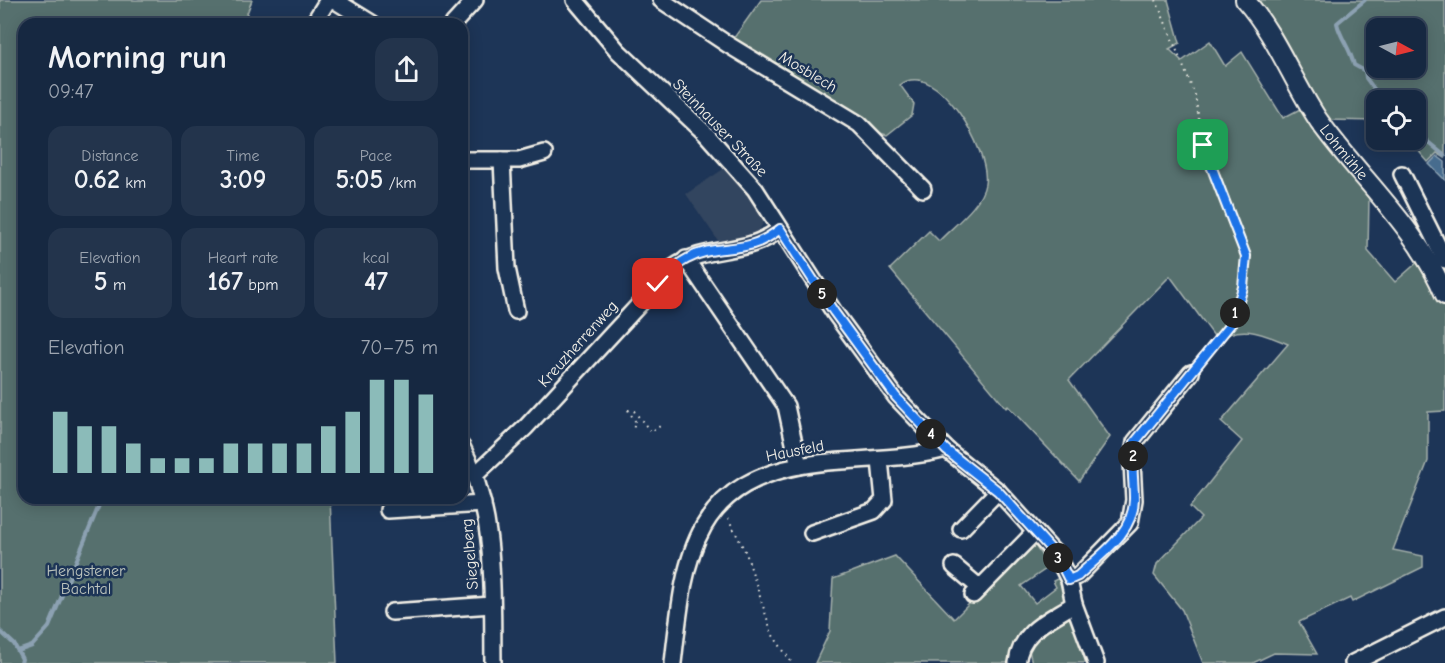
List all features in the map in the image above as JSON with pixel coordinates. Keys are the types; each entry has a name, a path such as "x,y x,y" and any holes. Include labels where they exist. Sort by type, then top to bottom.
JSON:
{"main road":[{"name":"Lohmühle","path":"1246,2 1320,123 1418,244 1445,295"}],"street":[{"path":"317,18 328,0"},
{"path":"334,0 362,18"},
{"path":"458,18 475,0"},
{"name":"Steinhauser Straße","path":"575,0 618,51 726,155 755,189 834,312 896,397 946,450 998,491 1057,556 1069,580 1074,604 1096,663"},
{"name":"Mosblech","path":"661,0 727,44 859,124 923,189"},
{"path":"468,160 519,160 544,153"},
{"path":"502,160 507,268 516,311"},
{"path":"1402,174 1445,260"},
{"name":"Kreuzherrenweg","path":"476,474 526,427 645,297 686,259 713,251 747,248 780,229"},
{"path":"686,259 786,406 799,466"},
{"path":"1069,580 1078,576 1130,523 1134,500 1132,462 1135,442 1191,373"},
{"name":"Hausfeld","path":"673,663 685,569 702,529 722,504 744,486 763,476 799,466 880,460 946,450"},
{"name":"Siegelberg","path":"468,459 476,474 490,546 493,663"},
{"path":"812,533 874,511 884,500 880,460"},
{"path":"961,529 998,491"},
{"path":"388,510 483,504"},
{"path":"954,566 977,592 1035,532"},
{"path":"1017,663 1020,645 1029,633 1074,604"},
{"path":"392,612 492,605"},
{"path":"1353,663 1445,617"}],"path":[{"path":"1156,0 1195,94 1203,145 1246,256 1243,287 1233,321 1191,373"},
{"path":"633,431 635,422 628,410 634,411 651,432 660,426"},
{"path":"722,504 746,553 772,634 792,663"}],"shaded area":[{"path":"1437,156 1445,162 1445,180 1429,164"},
{"path":"728,166 750,194 764,216 764,222 756,235 719,242 686,194"}],"green space":[{"name":"Hengstener Bachtal","path":"0,0 252,0 245,18 18,18 18,504 330,504 337,663 0,663"},
{"path":"761,0 1168,0 1180,43 1169,49 1182,61 1210,41 1225,66 1242,52 1283,118 1302,108 1369,198 1368,251 1395,282 1419,261 1445,248 1445,411 1428,412 1428,461 1393,550 1423,556 1423,567 1352,602 1350,598 1299,622 1317,654 1274,653 1253,663 1203,663 1182,610 1154,575 1157,564 1201,518 1190,507 1242,441 1221,422 1288,344 1261,334 1244,331 1226,335 1217,340 1170,276 1069,380 1110,437 1079,481 1008,406 1006,408 890,269 929,231 939,241 966,215 983,192 985,169 970,131 959,112 930,84 915,80 900,85 914,104 912,115 887,135 876,132 731,42"},
{"path":"1256,0 1445,0 1445,158 1437,153 1428,162 1418,150 1426,150 1426,90 1366,90 1366,121 1328,120"},
{"path":"1032,541 1049,567 1021,586 1035,603 1056,587 1053,581 1061,580 1068,598 1012,663 815,663 830,631 833,579 895,556 954,619"},
{"path":"1069,611 1088,663 1032,663 1027,642"}],"waterway":[{"path":"1365,0 1337,23 1354,65 1365,71 1366,78 1375,90"},
{"path":"1426,140 1445,156"},
{"path":"18,651 32,646 49,627 100,504"},
{"path":"0,631 14,644 22,659 21,663"}],"route":[{"path":"658,284 673,268 686,259 701,253 747,248 772,236 780,229 834,312 896,397 946,450 968,465 998,491 1057,556 1069,580 1078,576 1130,523 1134,500 1132,462 1135,442 1233,321 1243,287 1246,256 1203,145"}]}
